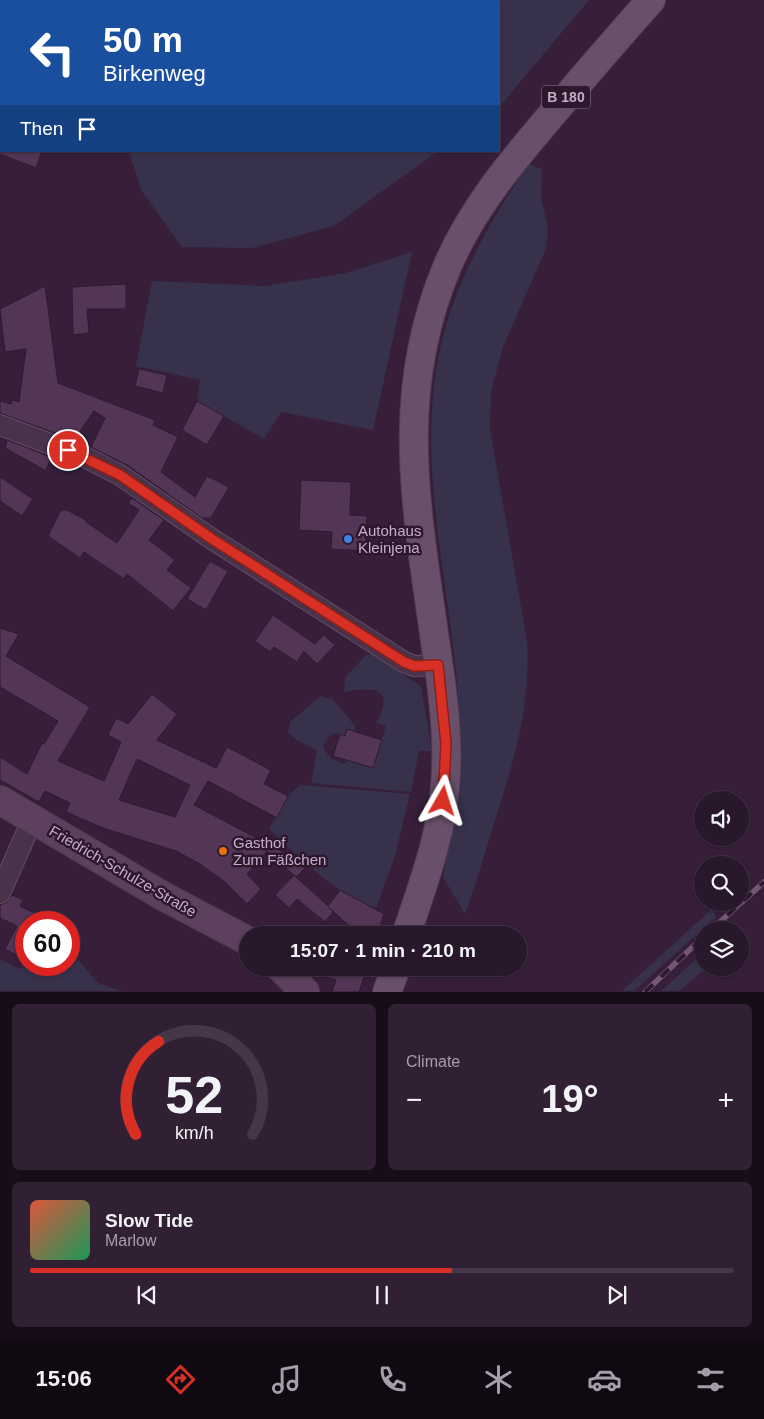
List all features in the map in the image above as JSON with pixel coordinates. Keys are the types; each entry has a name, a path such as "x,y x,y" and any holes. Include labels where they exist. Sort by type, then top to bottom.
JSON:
{"main road":[{"name":"B 180","path":"409,926 434,847 443,801 446,744 438,665 415,492 412,442 414,392 419,363 436,296 460,241 499,177 651,0"},
{"path":"388,992 393,976"}],"street":[{"path":"0,425 76,454 120,475 212,539 404,662 414,666 438,665"},
{"name":"Friedrich-Schulze-Straße","path":"0,800 162,896 239,936"},
{"path":"0,893 32,818"},
{"path":"289,976 305,992"}],"shaded area":[{"path":"500,0 589,0 500,106"},
{"path":"129,152 437,152 334,226 252,248 182,247 141,190"},
{"path":"528,164 542,169 541,198 548,228 546,249 503,347 491,391 490,429 527,641 528,664 524,710 515,754 465,914 443,877 453,826 460,739 458,688 433,484 431,434 434,383 444,333 459,288 479,245 502,204"},
{"path":"412,252 373,430 281,412 264,439 197,401 200,380 136,366 152,281 265,286 346,273"},
{"path":"372,654 421,686 432,751 419,751 411,792 311,783 317,751 295,739 288,732 290,722 321,696 333,700 355,726 355,731 347,729 345,736 334,733 323,746 325,750 331,758 340,763 344,764 346,760 373,768 386,726 376,723 382,711 383,696 379,692 364,689 344,692 345,678 366,655"},
{"path":"300,785 410,794 395,856 376,908 346,894 332,884 269,829 288,796"},
{"path":"710,911 713,911 716,917 712,921 699,921"},
{"path":"694,925 694,937 634,991 622,991"},
{"path":"0,959 15,967 15,976 80,976 80,962 98,983 121,991 0,991"},
{"path":"694,961 694,976 697,976 679,991 661,991"}],"building":[{"path":"0,152 42,152 36,168 0,154"},
{"path":"126,284 126,309 87,309 89,333 73,335 72,287"},
{"path":"45,286 58,383 155,420 153,425 178,437 161,472 195,497 207,476 229,487 211,518 202,518 127,465 91,447 105,418 94,411 74,440 0,413 0,401 11,404 12,400 19,402 26,349 5,352 0,309"},
{"path":"139,369 167,375 163,393 135,386"},
{"path":"197,401 224,416 207,445 182,430"},
{"path":"7,440 51,457 46,471 5,448"},
{"path":"0,477 33,499 22,516 0,501"},
{"path":"301,480 351,482 350,515 367,516 365,551 331,549 332,532 299,530"},
{"path":"132,498 164,520 149,540 175,560 167,570 191,588 173,611 127,574 124,579 84,552 80,558 48,536 61,510 67,510 86,520 86,522 117,543 139,510 128,503"},
{"path":"210,561 228,571 206,610 187,599"},
{"path":"273,615 315,644 324,635 335,645 317,664 304,651 297,662 274,647 270,652 255,641"},
{"path":"0,628 19,634 6,656 90,707 58,761 104,781 121,742 108,735 116,718 128,724 152,694 177,714 157,740 216,768 227,747 271,770 264,784 288,796 277,818 208,781 194,805 308,865 296,877 267,851 247,874 261,889 247,904 225,882 200,864 176,851 103,828 66,812 70,803 45,791 39,802 0,780 0,757 27,774 42,743 44,744 58,721 0,687","holes":["137,759 190,785 175,817 119,800"]},
{"path":"347,729 382,740 373,768 333,756 340,734 345,736"},
{"path":"294,875 328,906 340,890 384,914 380,926 350,926 328,907 333,912 325,922 297,899 289,908 275,895"},
{"path":"12,895 23,900 20,906 25,909 26,907 30,911 15,911 15,925 0,918 0,905 7,902"},
{"path":"15,930 15,954 5,949"},
{"path":"324,976 364,976 359,992 332,992 336,980"}],"railway":[{"path":"721,921 764,882"},
{"path":"645,992 694,946"}],"place":[{"name":"Autohaus Kleinjena","path":"348,539"},
{"name":"Gasthof Zum Fäßchen","path":"223,851"}],"route":[{"path":"68,450 120,475 212,539 404,662 424,667 438,665 446,744 443,801"}]}
